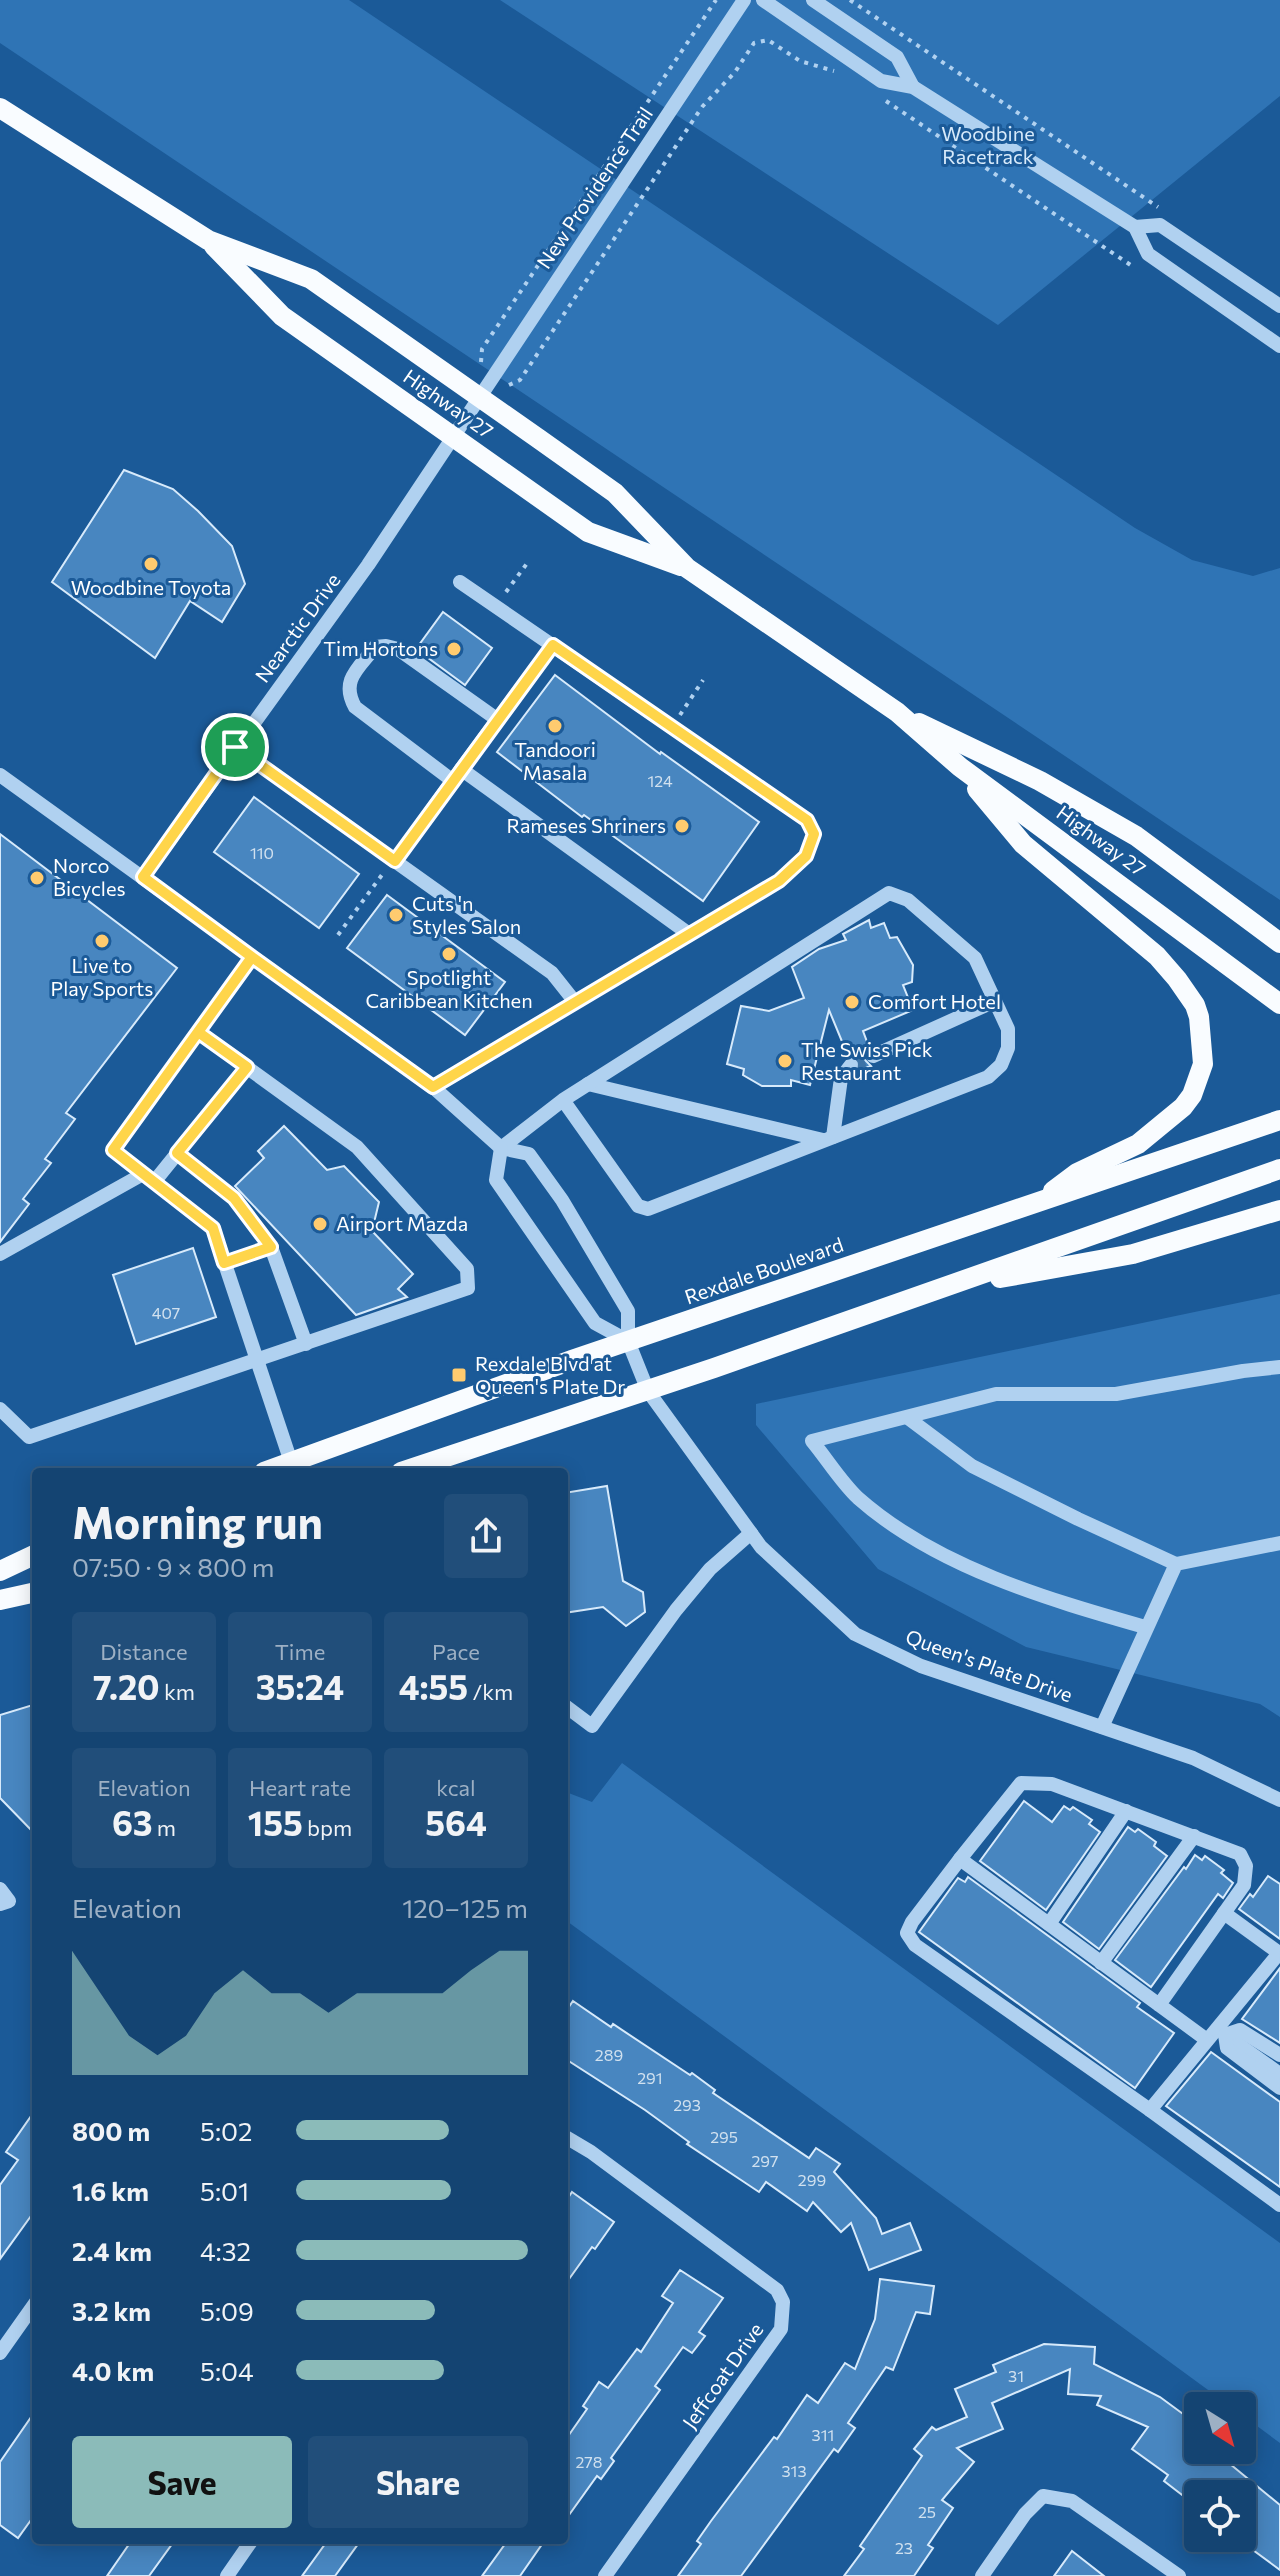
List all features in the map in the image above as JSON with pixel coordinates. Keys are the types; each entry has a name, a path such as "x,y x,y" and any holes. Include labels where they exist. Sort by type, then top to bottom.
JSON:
{"main road":[{"name":"Highway 27","path":"0,108 208,240 311,279 615,493 687,568 897,712 960,767 1280,1004"},
{"name":"Highway 27","path":"208,240 282,316 588,532 687,568"},
{"name":"Highway 27","path":"897,712 1040,781 1136,836 1280,943"},
{"path":"960,767 1023,844 1157,956 1195,1005 1199,1017 1203,1064 1192,1095 1183,1107 1138,1144 1077,1173 1036,1204"},
{"name":"Rexdale Boulevard","path":"275,1468 628,1341 1280,1120"},
{"path":"413,1468 648,1391 1280,1169"},
{"path":"941,1289 1133,1254 1280,1210"},
{"path":"0,1571 32,1556"},
{"path":"0,1600 32,1593"}],"street":[{"name":"New Providence Trail","path":"479,398 744,0"},
{"path":"763,0 881,81 913,87 1135,227 1148,254 1277,338"},
{"path":"813,0 897,57 913,87"},
{"path":"1135,227 1160,225 1280,306"},
{"name":"Nearctic Drive","path":"143,877 368,565 479,398"},
{"path":"433,1087 779,881 806,856 814,834 807,820 460,582"},
{"path":"394,860 553,645"},
{"path":"498,720 398,649 375,647 349,682 348,695 355,707 689,934"},
{"path":"235,747 552,973 575,1002"},
{"name":"Queen's Plate Drive","path":"0,775 433,1087 501,1148 529,1154 562,1200 628,1311 628,1341 648,1391 761,1547 855,1634 921,1666 1193,1758 1280,1800"},
{"path":"563,1100 638,1206 648,1209 988,1077 1001,1065 1008,1048 1008,1029 975,958 908,900 889,893 563,1100 501,1148 496,1180 595,1323 628,1341"},
{"path":"252,957 113,1150 213,1228 291,1462"},
{"path":"873,1056 995,1001"},
{"path":"0,1409 29,1437 468,1288 467,1269 357,1147 198,1032"},
{"path":"828,1139 841,1078 851,1065"},
{"path":"0,1254 148,1178 177,1153 247,1067"},
{"path":"588,1084 828,1139"},
{"path":"177,1153 234,1198 271,1247 306,1344"},
{"path":"224,1263 271,1247"},
{"path":"1145,1627 1058,1602 928,1548 857,1497 812,1441 996,1394 1116,1394 1280,1367"},
{"path":"908,1418 972,1466 1176,1564 1280,1543"},
{"path":"568,1708 592,1726 684,1600 710,1569 751,1533"},
{"path":"1102,1727 1176,1564"},
{"path":"1159,2005 1244,1885 1246,1866 1240,1854 1052,1784 1021,1783 912,1922 907,1933 915,1945 1280,2205"},
{"path":"1049,1924 1126,1811"},
{"path":"1101,1963 1194,1836"},
{"path":"960,1859 1159,2005 1280,2074"},
{"path":"0,1889 9,1901 0,1904"},
{"path":"1150,2110 1216,2035 1279,1952 1224,1913"},
{"path":"1216,2035 1240,2030 1280,2055"},
{"path":"1216,2035 1227,2048 1280,2088"},
{"name":"Jeffcoat Drive","path":"568,2138 591,2152 777,2290 783,2302 781,2329 605,2576"},
{"path":"0,2353 32,2308"},
{"path":"982,2576 1025,2514 1043,2496 1072,2501 1179,2576"},
{"path":"227,2576 249,2544"}],"path":[{"path":"482,349 716,0"},
{"path":"850,0 1161,209"},
{"path":"520,380 702,107 735,72 754,43 768,40 800,61 836,72"},
{"path":"874,93 1137,269"},
{"path":"496,606 528,562"},
{"path":"672,727 703,680"},
{"path":"338,935 394,860"}],"green space":[{"path":"0,0 349,0 1135,528 1192,560 1253,576 1280,568 1280,900 0,43"},
{"name":"Woodbine Racetrack","path":"500,0 1280,0 1280,96 998,325"},
{"path":"1280,1294 1280,1717 1260,1704 1026,1647 878,1569 756,1425 756,1404"},
{"path":"622,1763 1280,2243 1280,2443 1256,2425 1256,2392 1211,2392 568,1922 568,1793 592,1802"}],"building":[{"name":"Woodbine Toyota","path":"124,470 173,489 198,511 232,546 245,584 222,622 190,601 155,658 52,582"},
{"name":"Tim Hortons","path":"443,612 492,648 465,685 416,649"},
{"path":"555,675 660,754 759,822 703,901 584,815 582,817 497,752"},
{"path":"254,797 359,874 319,928 214,852"},
{"path":"0,834 177,968 66,1113 75,1119 45,1159 51,1163 23,1199 29,1204 0,1242"},
{"path":"387,895 505,982 465,1035 347,948"},
{"name":"Comfort Hotel","path":"869,920 871,928 884,923 890,938 897,937 913,965 912,982 903,985 913,1010 863,1031 869,1047 864,1059 871,1066 859,1070 858,1058 848,1056 829,1010 810,1085 791,1080 791,1086 762,1086 743,1075 744,1069 727,1064 741,1006 769,1011 804,998 792,967 819,949 846,940 843,934"},
{"name":"Airport Mazda","path":"284,1126 327,1170 344,1166 379,1202 372,1231 413,1274 398,1289 407,1297 356,1315 235,1186 264,1158 258,1151"},
{"path":"193,1248 216,1317 136,1344 113,1275"},
{"path":"607,1486 623,1581 643,1592 645,1612 626,1626 603,1607 568,1612 568,1492"},
{"path":"32,1705 32,1831 0,1798 0,1715"},
{"path":"1024,1801 1052,1822 1064,1806 1070,1810 1073,1807 1092,1820 1089,1824 1100,1832 1046,1910 980,1861"},
{"path":"1128,1827 1135,1832 1138,1829 1156,1842 1154,1846 1167,1856 1099,1949 1063,1922"},
{"path":"1195,1855 1202,1860 1205,1856 1224,1870 1221,1873 1233,1883 1223,1898 1218,1894 1151,1987 1115,1960"},
{"path":"1268,1876 1280,1884 1280,1939 1239,1909 1250,1894 1253,1897"},
{"path":"968,1877 1140,2003 1137,2007 1174,2033 1135,2088 919,1932 958,1878 965,1882"},
{"path":"1280,1968 1280,2043 1242,2019"},
{"path":"573,2001 690,2075 692,2073 715,2090 713,2093 809,2158 816,2148 840,2164 834,2172 876,2218 882,2234 910,2223 921,2250 869,2270 851,2223 841,2232 813,2202 807,2211 766,2182 759,2192 687,2144 689,2142 645,2110 568,2061 568,2008"},
{"path":"1211,2052 1280,2102 1280,2187 1166,2106"},
{"path":"32,2115 32,2215 0,2259 0,2185 18,2160 6,2152"},
{"path":"572,2192 614,2222 568,2280 568,2198"},
{"path":"680,2270 723,2298 699,2332 705,2336 692,2353 683,2347 655,2386 660,2390 611,2458 614,2461 601,2479 597,2476 568,2516 568,2436 587,2409 583,2406 599,2382 608,2388 637,2349 641,2352 673,2303 662,2296"},
{"path":"880,2279 934,2286 930,2314 916,2312 893,2370 886,2367 848,2423 855,2428 838,2452 834,2449 741,2576 678,2576 701,2544 697,2541 711,2521 774,2437 777,2439 807,2395 818,2403 845,2363 855,2369 875,2319"},
{"path":"1044,2344 1095,2347 1094,2364 1160,2397 1184,2415 1184,2464 1230,2464 1250,2480 1184,2480 1184,2496 1164,2481 1168,2475 1132,2449 1148,2427 1097,2405 1101,2396 1068,2394 1070,2369 992,2403 1003,2429 957,2448 974,2462 942,2500 953,2508 928,2545 933,2548 914,2576 844,2576 864,2549 860,2546 922,2456 914,2449 932,2427 936,2430 967,2417 955,2389 996,2372 993,2365"},
{"path":"32,2416 32,2519 18,2538 0,2525 0,2462"},
{"path":"1256,2485 1280,2505 1280,2570 1256,2552"},
{"path":"129,2544 172,2544 149,2576 107,2576"},
{"path":"325,2544 358,2544 335,2576 302,2576"},
{"path":"505,2544 542,2544 520,2576 482,2576"},
{"path":"1072,2551 1104,2576 1054,2576"}],"tunnel":[{"path":"851,1065 873,1056"}],"place":[{"name":"Woodbine Toyota","path":"151,564"},
{"name":"Tim Hortons","path":"454,649"},
{"name":"Tandoori Masala","path":"555,726"},
{"name":"Rameses Shriners","path":"682,826"},
{"name":"Norco Bicycles","path":"37,878"},
{"name":"Cuts 'n Styles Salon","path":"396,915"},
{"name":"Live to Play Sports","path":"102,941"},
{"name":"Spotlight Caribbean Kitchen","path":"449,954"},
{"name":"Comfort Hotel","path":"852,1002"},
{"name":"The Swiss Pick Restaurant","path":"785,1061"},
{"name":"Airport Mazda","path":"320,1224"},
{"name":"Rexdale Blvd at Queen's Plate Dr","path":"459,1375"}],"route":[{"path":"235,747 143,877 252,957 198,1032 247,1067 177,1153 234,1198 271,1247 224,1263 213,1228 113,1150 252,957 433,1087 779,881 806,856 814,834 807,820 553,645 395,861 235,747"}]}
